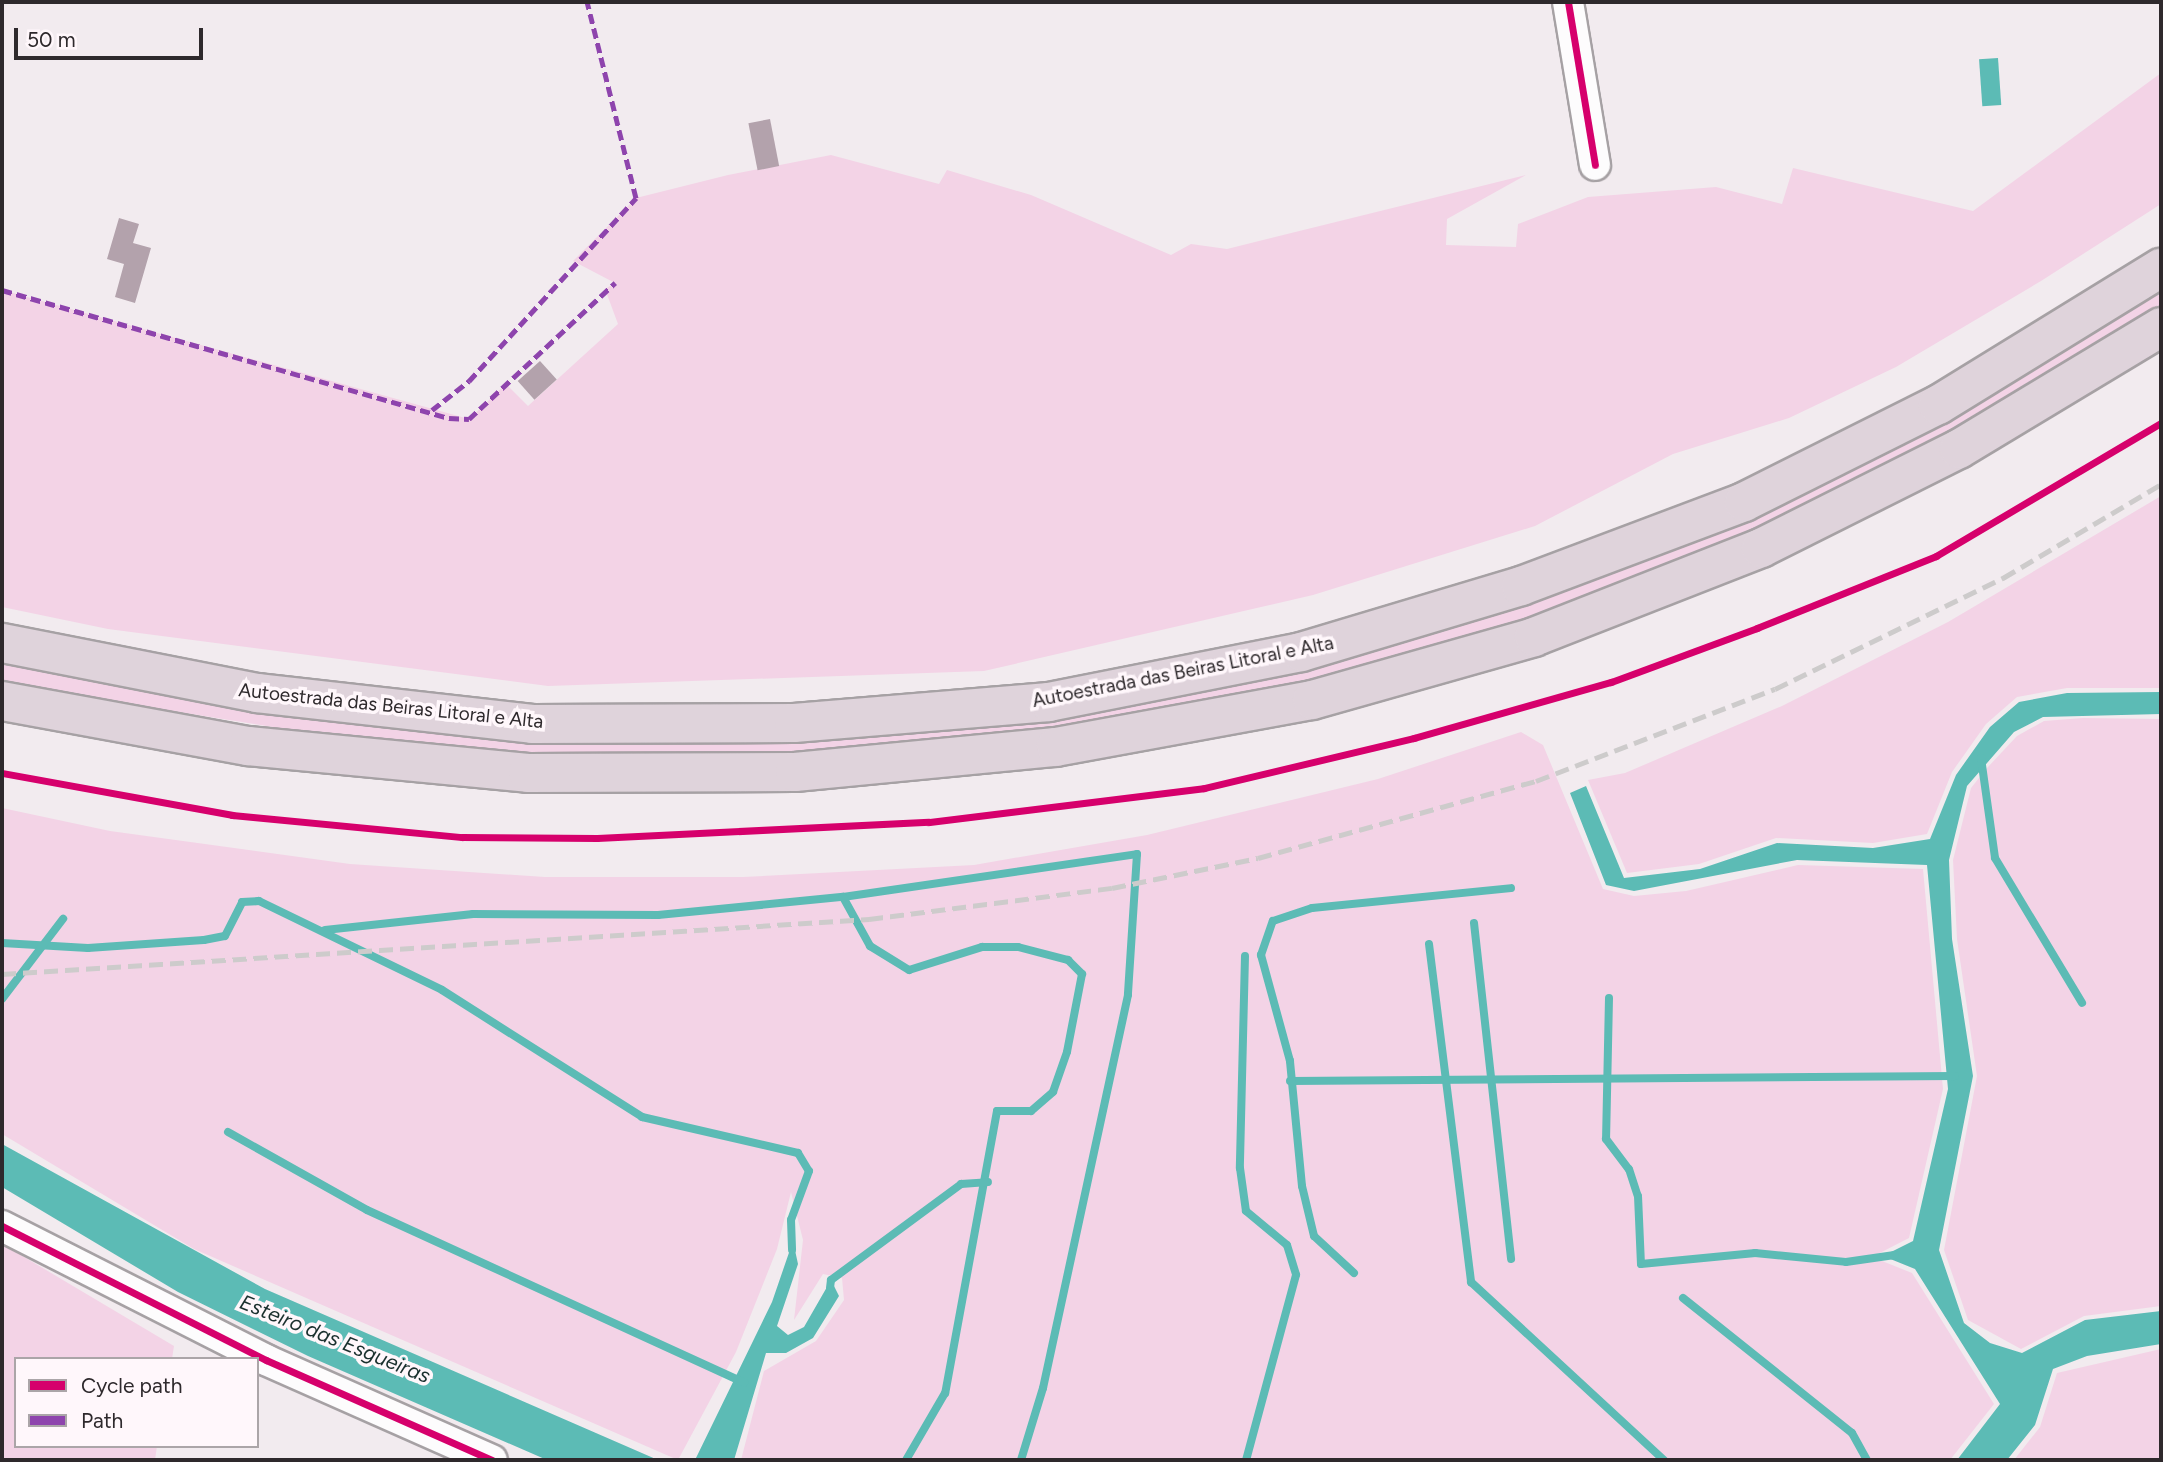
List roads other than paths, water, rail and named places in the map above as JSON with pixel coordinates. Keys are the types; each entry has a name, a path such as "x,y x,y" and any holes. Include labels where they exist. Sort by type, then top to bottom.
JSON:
{"highway":[{"name":"Autoestrada das Beiras Litoral e Alta","path":"2,643 257,693 532,724 794,723 1049,702 1301,652 1521,586 1744,502 1938,405 2161,268"},
{"path":"2,701 248,746 527,773 795,772 1056,747 1312,700 1534,637 1761,548 1959,449 2161,327"}],"street":[{"path":"1568,2 1595,165"},
{"path":"2,1226 266,1360 492,1460"}],"water":[{"path":"1998,58 2001,105 1982,106 1979,59"},
{"path":"2161,692 2161,714 2043,717 2014,732 1967,786 1949,860 1952,939 1973,1076 1939,1250 1964,1323 1990,1343 2022,1353 2085,1320 2161,1311 2161,1344 2087,1356 2053,1369 2035,1425 2007,1460 1957,1460 2000,1404 1915,1269 1883,1256 1913,1241 1948,1089 1927,865 1797,860 1634,891 1606,885 1570,793 1586,786 1624,878 1700,869 1777,843 1873,848 1930,839 1956,775 1990,727 2019,702 2067,693"},
{"name":"Esteiro das Esgueiras","path":"2,1144 265,1289 658,1460 547,1460 308,1356 178,1292 2,1187"},
{"path":"793,1241 798,1264 777,1326 788,1335 804,1327 831,1280 839,1296 813,1338 786,1353 766,1353 734,1460 695,1460 772,1302"}],"waterway":[{"path":"1981,758 1995,858 2082,1003"},
{"path":"843,897 1137,854 1128,995 1043,1388 1021,1460"},
{"path":"1354,1273 1314,1236 1302,1186 1290,1061 1261,955 1273,921 1312,908 1511,888"},
{"path":"325,930 473,914 658,915 843,897 870,946 909,970 982,947 1018,947 1068,960 1082,974 1067,1052 1053,1092 1031,1111 997,1111 945,1393 906,1460"},
{"path":"2,943 88,948 204,940 225,936 242,902 259,901 442,990 642,1117 798,1153 809,1171 791,1220 792,1250"},
{"path":"2,999 63,919"},
{"path":"1474,923 1511,1259"},
{"path":"1429,944 1471,1282 1664,1460"},
{"path":"1245,956 1240,1168 1246,1211 1287,1245 1296,1275 1246,1460"},
{"path":"1609,998 1606,1139 1629,1169 1638,1196 1641,1264 1755,1253 1846,1262 1894,1255"},
{"path":"1290,1081 1955,1076"},
{"path":"228,1132 367,1210 744,1383"},
{"path":"830,1288 831,1280 961,1184 988,1182"},
{"path":"1683,1298 1852,1433 1867,1460"}],"railway":[{"path":"2,974 869,919 1112,888 1258,858 1536,781 1775,689 2003,578 2161,484"}]}
